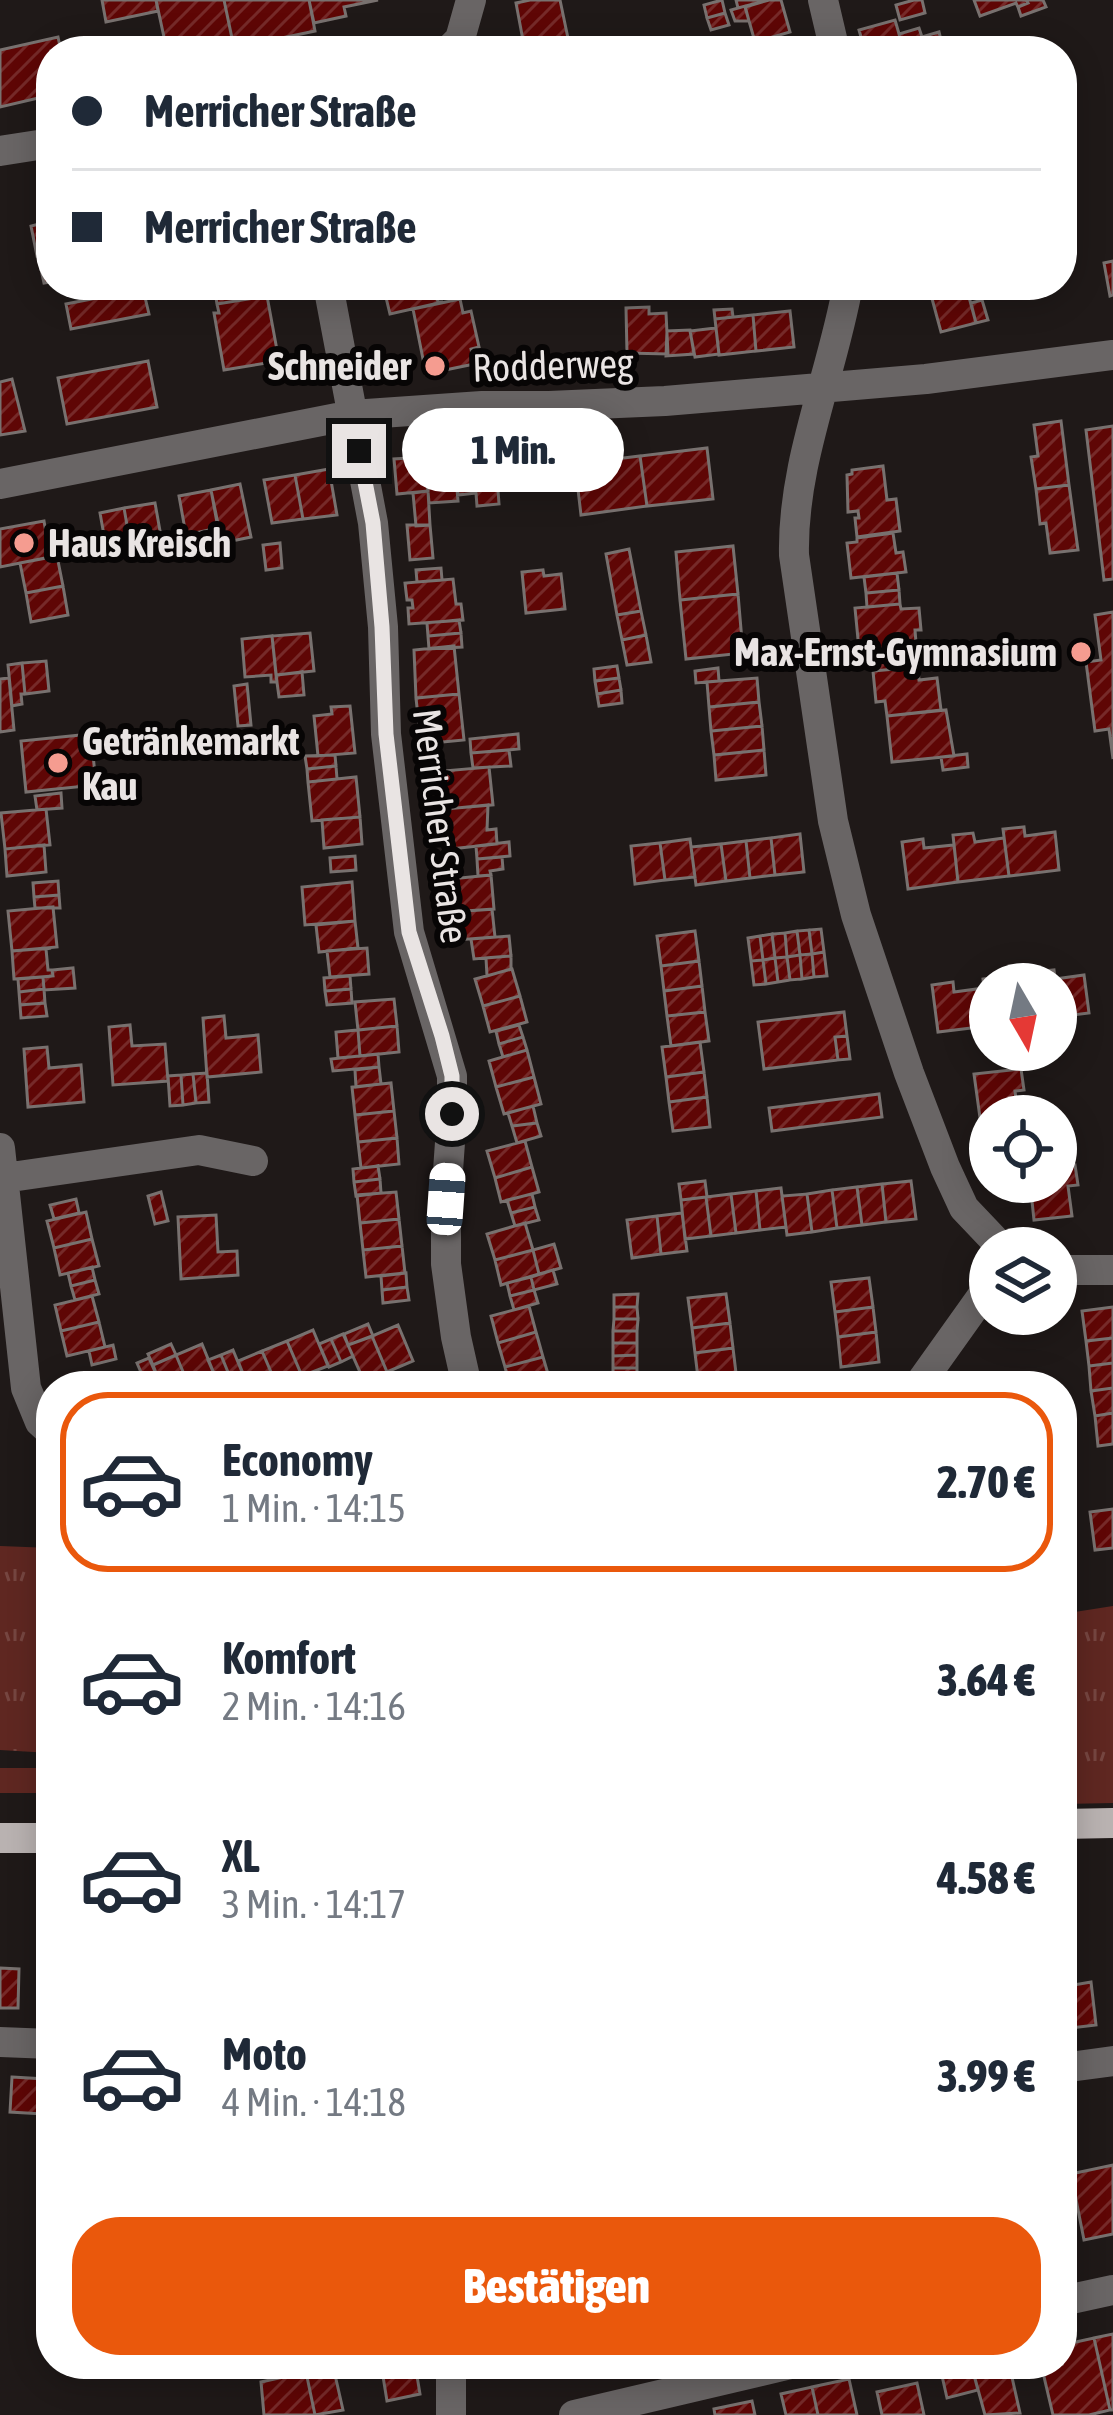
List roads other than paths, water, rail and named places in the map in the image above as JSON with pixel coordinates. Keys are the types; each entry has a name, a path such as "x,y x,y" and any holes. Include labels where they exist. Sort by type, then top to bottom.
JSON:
{"main road":[{"path":"1077,1824 1113,1823"},
{"path":"0,1838 36,1838"}],"street":[{"path":"828,1 833,36"},
{"path":"461,36 472,2"},
{"path":"0,151 36,145"},
{"name":"Merricher Straße","path":"331,300 373,523 386,734 409,932 452,1076 446,1264 464,1371"},
{"path":"845,300 820,388 793,518 794,555 833,821 856,916 909,1073 964,1208 982,1227"},
{"name":"Rodderweg","path":"0,484 352,415 665,401 953,376 1113,356"},
{"path":"36,1412 26,1388 2,1163 199,1150 253,1160"},
{"path":"1077,1270 1113,1270"},
{"path":"929,1371 969,1314"},
{"path":"0,2042 36,2043"},
{"path":"1077,2066 1113,2062"},
{"path":"1077,2298 1113,2290"},
{"path":"451,2379 451,2415"},
{"path":"574,2415 727,2379"}],"place":[{"name":"Schneider","path":"435,366"},
{"name":"Haus Kreisch","path":"24,543"},
{"name":"Max-Ernst-Gymnasium","path":"1081,652"},
{"name":"Getränkemarkt Kau","path":"58,763"}]}
